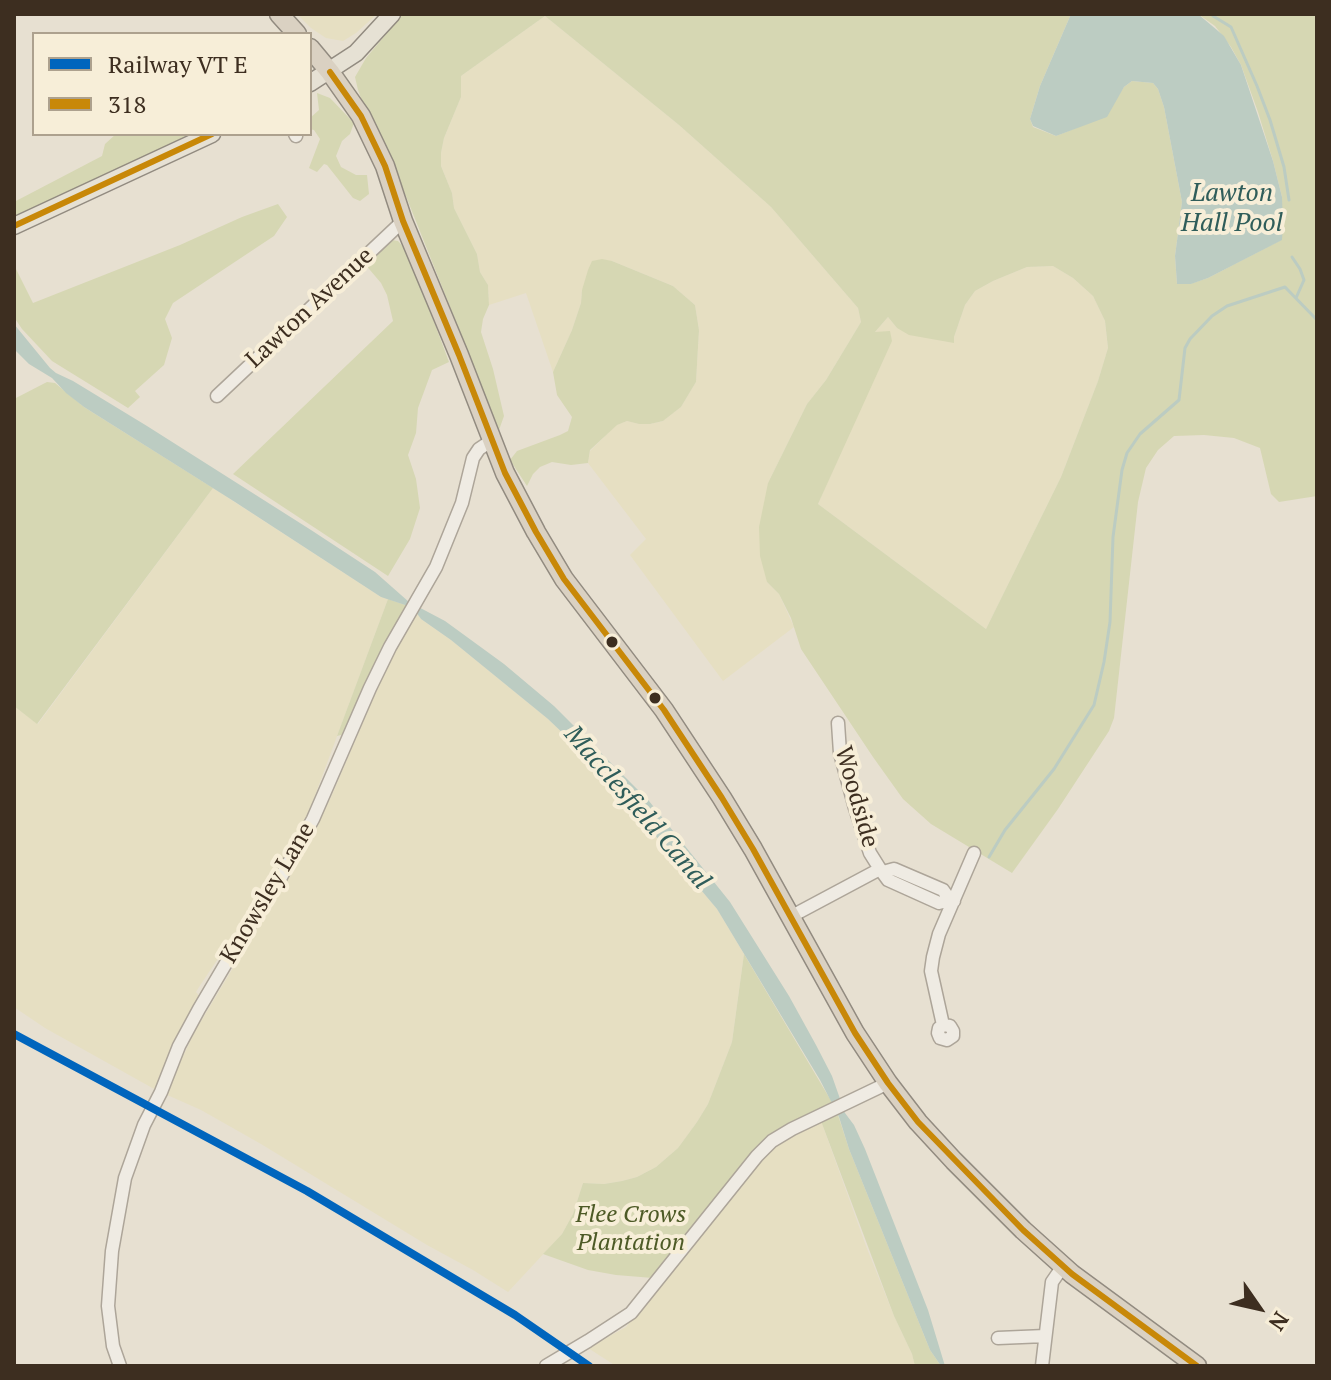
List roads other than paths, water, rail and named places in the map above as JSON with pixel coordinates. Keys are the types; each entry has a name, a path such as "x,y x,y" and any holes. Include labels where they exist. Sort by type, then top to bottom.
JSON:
{"highway":[{"path":"279,14 295,32"},
{"path":"312,50 361,116 385,166 403,221 494,439 505,473 536,532 564,579 664,710 722,798 855,1033 888,1083 918,1122 1023,1230 1063,1266 1197,1366"}],"main road":[{"path":"312,82 356,53 392,14"},
{"path":"14,226 208,136"}],"street":[{"name":"Lawton Avenue","path":"217,396 403,221"},
{"name":"Knowsley Lane","path":"120,1366 113,1346 108,1306 112,1251 125,1178 144,1125 199,1009 281,877 313,819 390,647 436,567 462,503 473,458 479,449 494,439"},
{"name":"Woodside","path":"838,723 840,753 855,808 870,853 882,870"},
{"path":"943,1025 931,971 939,934 974,853"},
{"path":"790,917 882,870 888,880 939,903 952,900"},
{"path":"547,1365 631,1313 772,1141 888,1083"},
{"path":"1042,1366 1052,1282 1063,1266"},
{"path":"998,1337 1045,1336"}],"water":[{"name":"Lawton Hall Pool","path":"1071,14 1198,14 1224,36 1241,65 1273,161 1282,197 1282,240 1208,278 1191,284 1177,284 1175,256 1182,202 1164,107 1153,83 1132,81 1124,87 1107,117 1056,136 1033,126 1030,119 1040,86"},
{"name":"Macclesfield Canal","path":"14,324 56,373 147,426 311,530 375,572 409,602 445,621 504,664 554,706 649,801 730,902 816,1045 832,1076 845,1113 865,1149 928,1310 945,1366 941,1366 930,1350 839,1117 820,1080 717,909 595,764 548,719 408,606 381,597 84,407 14,349"}],"waterway":[{"path":"1213,16 1231,27 1257,86 1284,167 1289,200"},
{"path":"1292,257 1304,280 1296,298"},
{"path":"989,857 1005,830 1054,769 1094,705 1110,622 1113,537 1122,470 1127,453 1140,434 1179,400 1185,348 1190,339 1212,316 1227,306 1285,287 1317,320"}],"park label":[{"name":"Flee Crows Plantation","path":"631,1229"}]}
